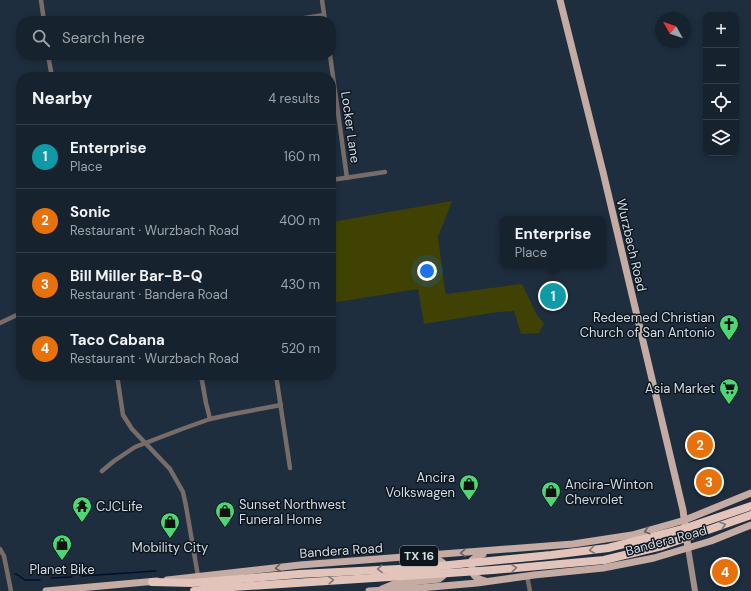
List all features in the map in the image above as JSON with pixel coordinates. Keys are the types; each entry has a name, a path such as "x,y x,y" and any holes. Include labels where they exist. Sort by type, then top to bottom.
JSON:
{"highway":[{"path":"194,591 419,571 608,548 683,529 751,506"},
{"path":"152,582 192,583 299,574 500,569 604,560 662,546 751,515"}],"main road":[{"name":"Wurzbach Road","path":"560,0 603,172 685,520 695,591"},
{"name":"Bandera Road","path":"46,591 152,582 300,565 573,544 632,535 685,520 738,500 751,493"},
{"name":"Bandera Road","path":"369,591 420,588 603,568 654,558 711,541 751,525"},
{"path":"499,580 485,581 478,579 474,576 472,570 472,560 479,555 511,549"},
{"path":"378,590 394,584 431,581 439,579 443,576 443,563 437,558 406,557"}],"street":[{"path":"42,0 44,16"},
{"path":"318,16 324,15 322,0"},
{"path":"50,60 52,72"},
{"name":"Locker Lane","path":"330,60 331,72"},
{"name":"Locker Lane","path":"336,114 347,178"},
{"path":"336,179 385,172"},
{"path":"0,323 16,315"},
{"path":"118,380 123,415 132,429 170,469 182,492 186,506 198,576"},
{"path":"202,380 210,419"},
{"path":"277,380 290,468"},
{"path":"102,471 125,453 145,443 210,419 280,405"},
{"path":"0,549 4,556 10,591"},
{"path":"528,576 530,591"}],"shaded area":[{"path":"452,201 438,237 446,294 522,284 537,315 544,323 539,333 521,334 514,311 498,312 424,324 418,289 336,302 336,221"}],"waterway":[{"path":"82,576 156,571"},
{"path":"15,574 25,580 40,580"},
{"path":"51,578 72,577"}],"place":[{"name":"Enterprise","path":"553,296"},
{"name":"Redeemed Christian Church of San Antonio","path":"729,341"},
{"name":"Asia Market","path":"729,405"},
{"name":"Sonic","path":"700,445"},
{"name":"Bill Miller Bar-B-Q","path":"709,482"},
{"name":"Ancira Volkswagen","path":"469,501"},
{"name":"Ancira-Winton Chevrolet","path":"551,508"},
{"name":"CJCLife","path":"82,523"},
{"name":"Sunset Northwest Funeral Home","path":"225,528"},
{"name":"Mobility City","path":"170,539"},
{"name":"Planet Bike","path":"62,561"},
{"name":"Taco Cabana","path":"725,572"}]}
